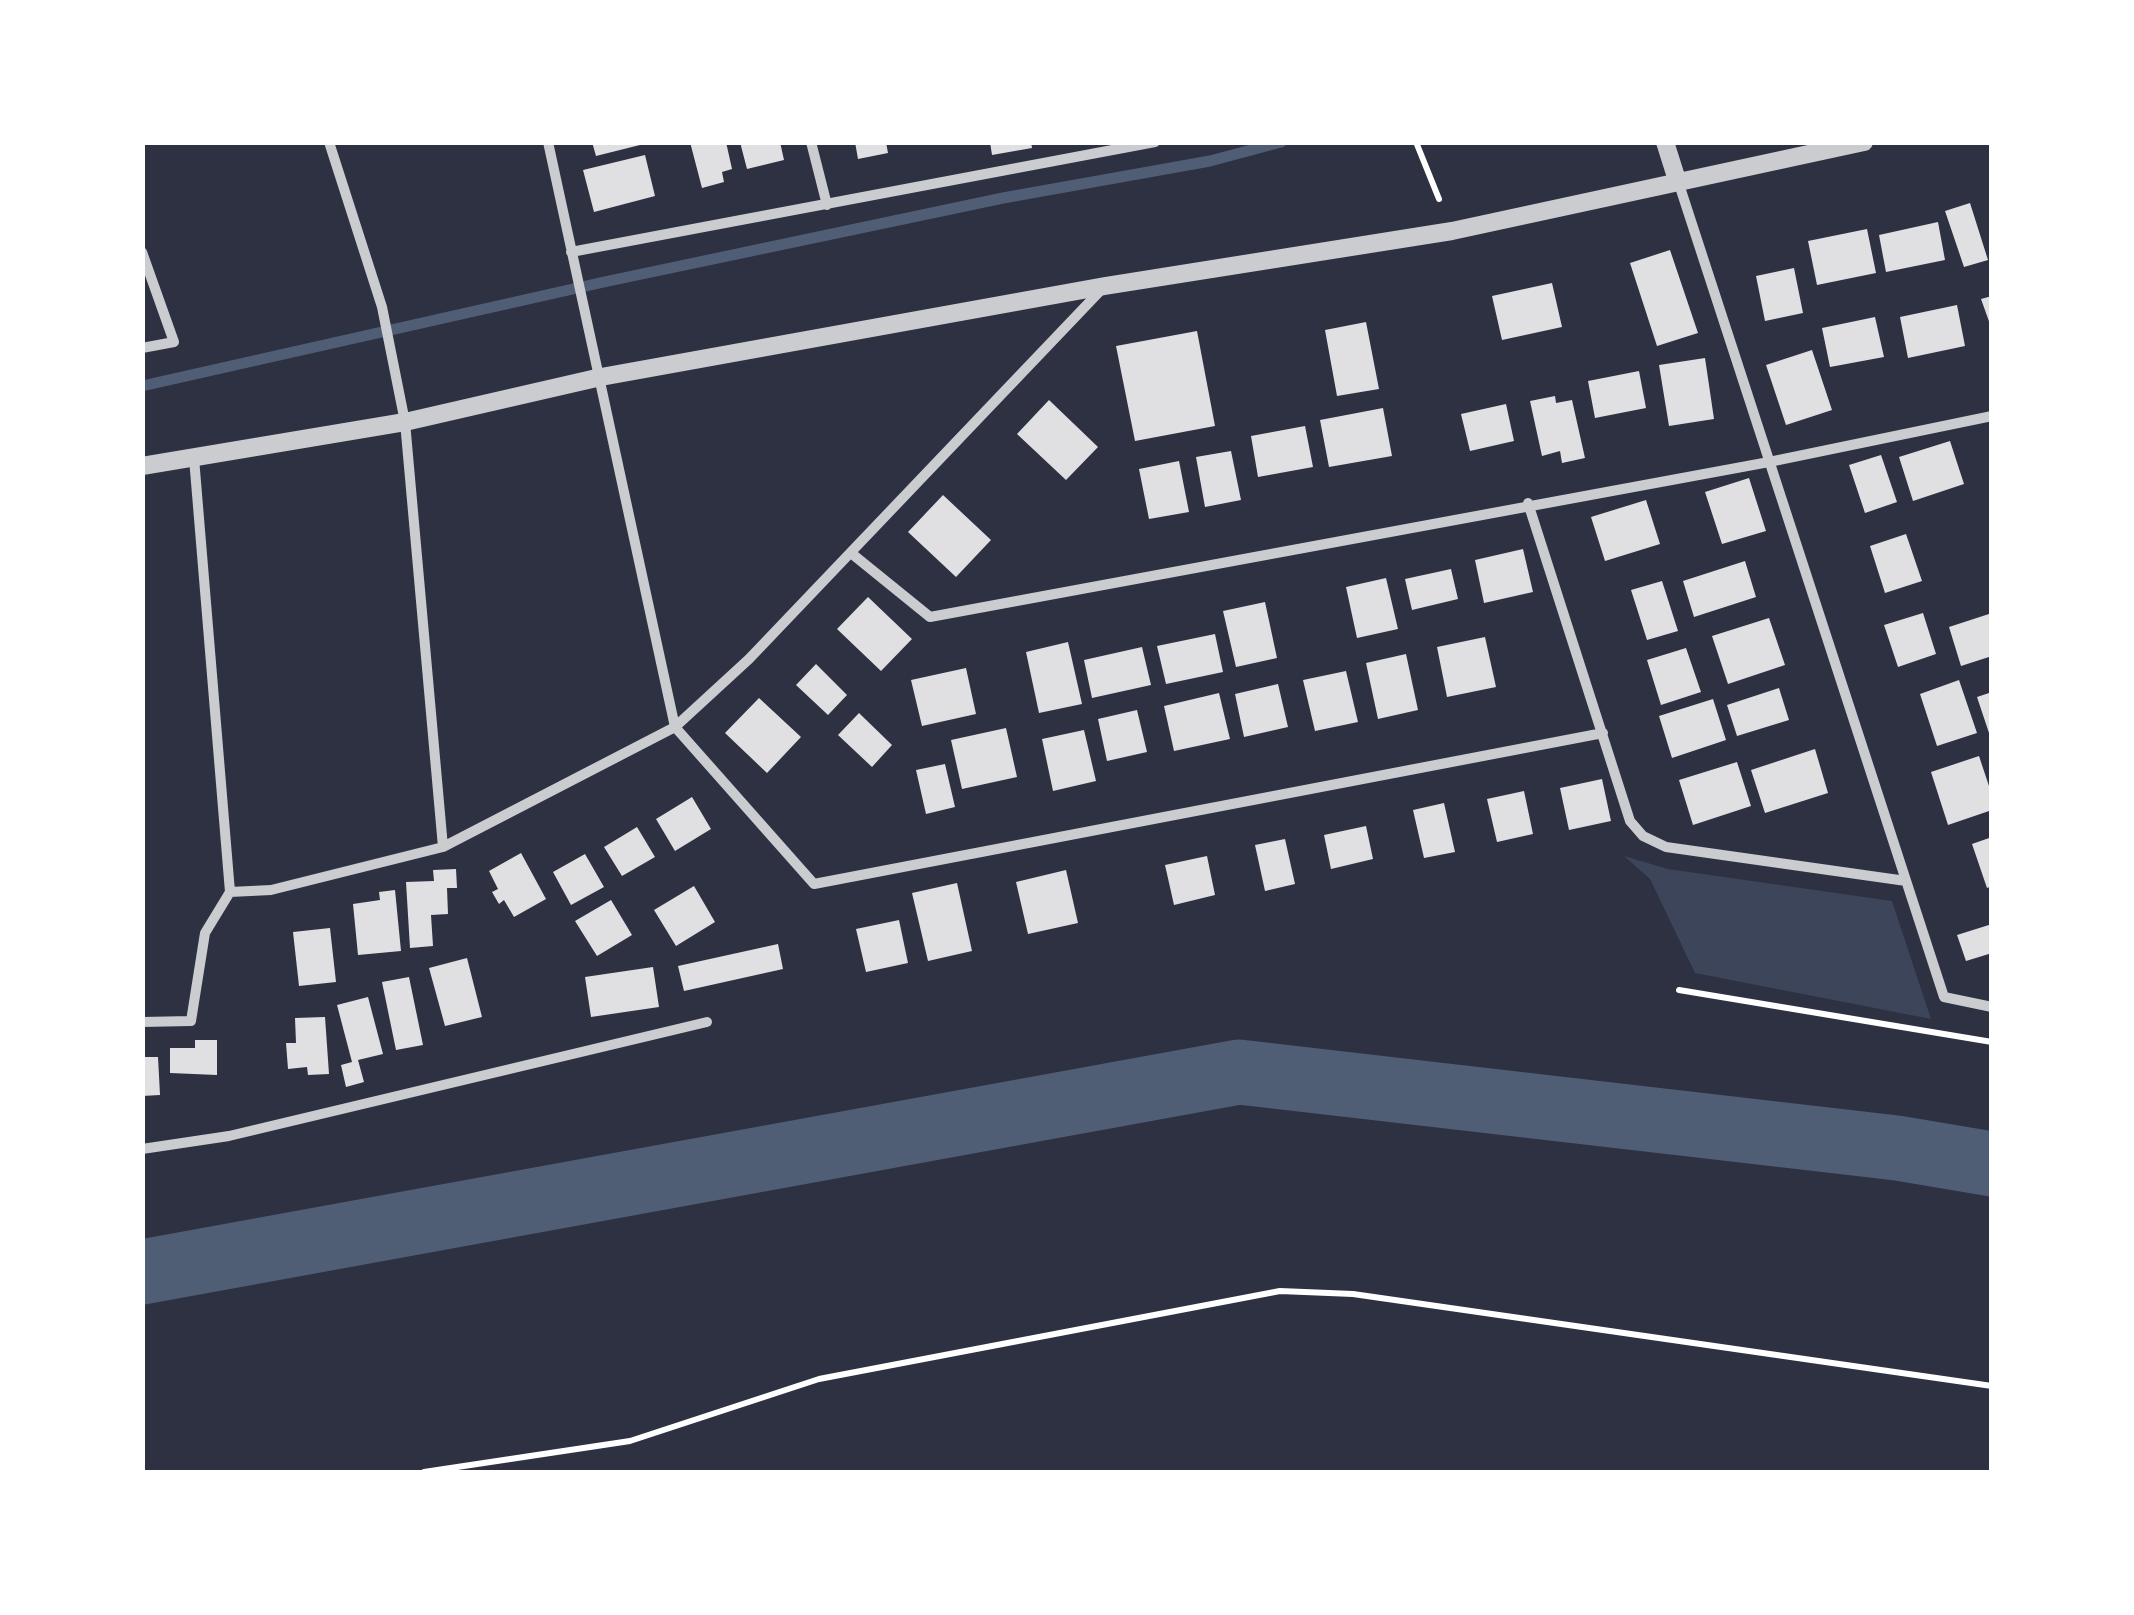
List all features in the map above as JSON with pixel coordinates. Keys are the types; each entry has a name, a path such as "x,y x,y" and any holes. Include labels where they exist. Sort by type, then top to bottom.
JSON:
{"street":[{"path":"329,142 382,307 405,422 443,847"},
{"path":"548,142 675,727 814,884 1603,734"},
{"path":"811,142 827,205"},
{"path":"1666,142 1944,997 1992,1008"},
{"path":"142,466 405,422 601,377 1105,286 1452,231 1864,142"},
{"path":"571,252 1147,143"},
{"path":"142,252 174,342 142,348"},
{"path":"230,892 271,890 336,877 443,847 675,727 749,659 1105,286"},
{"path":"851,553 930,616 1528,503 1769,462 1992,416"},
{"path":"142,1022 191,1022 205,933 230,892 194,458"},
{"path":"1528,503 1630,821 1642,836 1666,846 1906,880"},
{"path":"142,1149 229,1136 707,1022"}],"path":[{"path":"1416,142 1439,198"},
{"path":"1679,990 1992,1042"},
{"path":"424,1472 630,1441 818,1379 1280,1291 1353,1294 1992,1386"}],"shaded area":[{"path":"1624,856 1668,869 1892,901 1931,1019 1695,973 1650,879"}],"building":[{"path":"592,142 643,142 644,144 596,156"},
{"path":"690,142 726,142 732,169 722,172 724,182 702,188"},
{"path":"740,142 780,142 784,160 747,169"},
{"path":"855,142 886,142 888,153 858,159"},
{"path":"990,142 1031,142 1032,148 992,155"},
{"path":"645,155 655,196 594,212 583,170"},
{"path":"1970,203 1988,260 1964,267 1945,211"},
{"path":"1938,222 1945,260 1886,272 1879,235"},
{"path":"1867,229 1876,273 1817,285 1808,241"},
{"path":"1670,250 1698,333 1657,346 1630,263"},
{"path":"1794,268 1803,313 1765,321 1756,276"},
{"path":"1552,283 1562,327 1502,340 1492,296"},
{"path":"1992,296 1992,327 1991,327 1981,299"},
{"path":"1957,305 1965,346 1908,358 1900,317"},
{"path":"1875,317 1884,357 1830,367 1822,328"},
{"path":"1366,322 1379,389 1337,396 1325,330"},
{"path":"1197,331 1215,426 1135,441 1116,346"},
{"path":"1812,350 1832,410 1786,425 1766,365"},
{"path":"1705,358 1714,419 1669,426 1659,365"},
{"path":"1639,371 1646,408 1595,418 1588,381"},
{"path":"1555,396 1556,403 1572,400 1585,458 1562,463 1560,451 1542,456 1530,401"},
{"path":"1049,400 1098,447 1066,480 1017,434"},
{"path":"1506,404 1514,441 1470,451 1461,414"},
{"path":"1383,408 1392,456 1329,467 1320,420"},
{"path":"1305,426 1313,467 1258,477 1251,436"},
{"path":"1950,441 1964,484 1913,501 1899,457"},
{"path":"1231,451 1241,500 1205,507 1196,457"},
{"path":"1881,455 1897,502 1865,513 1849,465"},
{"path":"1179,461 1189,512 1149,519 1139,469"},
{"path":"1749,478 1766,531 1722,544 1705,492"},
{"path":"943,495 991,540 956,577 908,532"},
{"path":"1646,500 1660,544 1605,561 1591,517"},
{"path":"1906,534 1922,581 1885,593 1870,546"},
{"path":"1523,549 1533,592 1484,603 1475,560"},
{"path":"1745,561 1756,597 1694,617 1683,581"},
{"path":"1451,569 1458,599 1412,610 1405,579"},
{"path":"1386,578 1398,629 1357,638 1346,587"},
{"path":"1662,581 1678,631 1647,640 1631,590"},
{"path":"868,597 912,639 881,671 837,629"},
{"path":"1265,602 1277,658 1236,667 1223,611"},
{"path":"1923,613 1936,654 1898,667 1884,625"},
{"path":"1992,613 1992,656 1961,666 1949,627"},
{"path":"1769,618 1785,665 1728,684 1712,636"},
{"path":"1215,634 1223,672 1166,684 1157,646"},
{"path":"1485,637 1496,687 1447,697 1437,647"},
{"path":"1068,642 1082,704 1039,713 1026,652"},
{"path":"1142,647 1151,685 1092,698 1084,660"},
{"path":"1686,648 1701,692 1661,705 1647,660"},
{"path":"1406,654 1418,710 1378,719 1366,663"},
{"path":"816,664 847,695 828,715 796,685"},
{"path":"966,668 976,714 922,726 911,680"},
{"path":"1346,671 1358,722 1315,731 1303,680"},
{"path":"1959,680 1977,733 1937,746 1920,694"},
{"path":"1278,684 1288,727 1244,737 1235,694"},
{"path":"1779,688 1789,720 1737,736 1727,705"},
{"path":"1992,692 1992,739 1991,739 1977,697"},
{"path":"1219,693 1230,739 1174,751 1164,706"},
{"path":"759,698 801,737 767,773 725,733"},
{"path":"1713,699 1726,740 1672,758 1659,716"},
{"path":"1137,710 1147,752 1107,761 1098,719"},
{"path":"859,713 892,745 872,767 838,735"},
{"path":"1006,728 1017,777 962,789 951,740"},
{"path":"1084,730 1096,781 1053,791 1042,739"},
{"path":"1815,749 1828,793 1765,813 1751,770"},
{"path":"1979,756 1992,795 1992,810 1948,825 1931,772"},
{"path":"1737,762 1751,806 1693,825 1679,780"},
{"path":"945,764 955,807 926,814 916,770"},
{"path":"1602,779 1611,821 1569,830 1560,788"},
{"path":"1524,791 1533,834 1497,842 1487,799"},
{"path":"692,797 711,829 675,851 656,819"},
{"path":"1444,803 1455,852 1424,858 1413,810"},
{"path":"1366,826 1373,859 1331,869 1324,835"},
{"path":"637,827 655,857 622,876 604,847"},
{"path":"1992,837 1992,886 1987,888 1972,844"},
{"path":"1285,839 1295,884 1265,891 1255,845"},
{"path":"521,853 546,899 514,917 504,900 499,904 492,892 498,889 489,871"},
{"path":"585,854 604,887 571,905 553,872"},
{"path":"1207,856 1215,895 1174,905 1165,865"},
{"path":"456,869 457,888 447,888 448,914 431,915 433,946 410,948 406,882 434,881 433,870"},
{"path":"1066,870 1078,923 1028,934 1016,882"},
{"path":"957,883 972,951 928,961 912,893"},
{"path":"694,886 715,922 676,946 654,910"},
{"path":"395,890 401,951 358,955 353,904 380,900 379,892"},
{"path":"611,900 632,935 597,956 575,921"},
{"path":"899,920 908,963 866,972 856,929"},
{"path":"1992,924 1992,953 1966,961 1957,935"},
{"path":"330,928 336,982 299,986 293,932"},
{"path":"778,944 783,969 684,991 678,966"},
{"path":"467,958 482,1017 445,1026 429,968"},
{"path":"653,967 659,1007 591,1017 585,977"},
{"path":"409,977 423,1045 396,1050 382,982"},
{"path":"368,997 383,1054 358,1060 364,1082 346,1087 341,1065 352,1062 337,1005"},
{"path":"325,1017 329,1074 308,1075 307,1067 288,1069 286,1043 296,1043 295,1018"},
{"path":"195,1040 217,1040 217,1075 170,1073 170,1048 195,1048"},
{"path":"142,1057 158,1057 160,1095 142,1096"}],"waterway":[{"path":"142,386 604,282 1003,198 1210,161 1281,142"},
{"path":"142,1272 1239,1072 1897,1148 1992,1164"}]}
